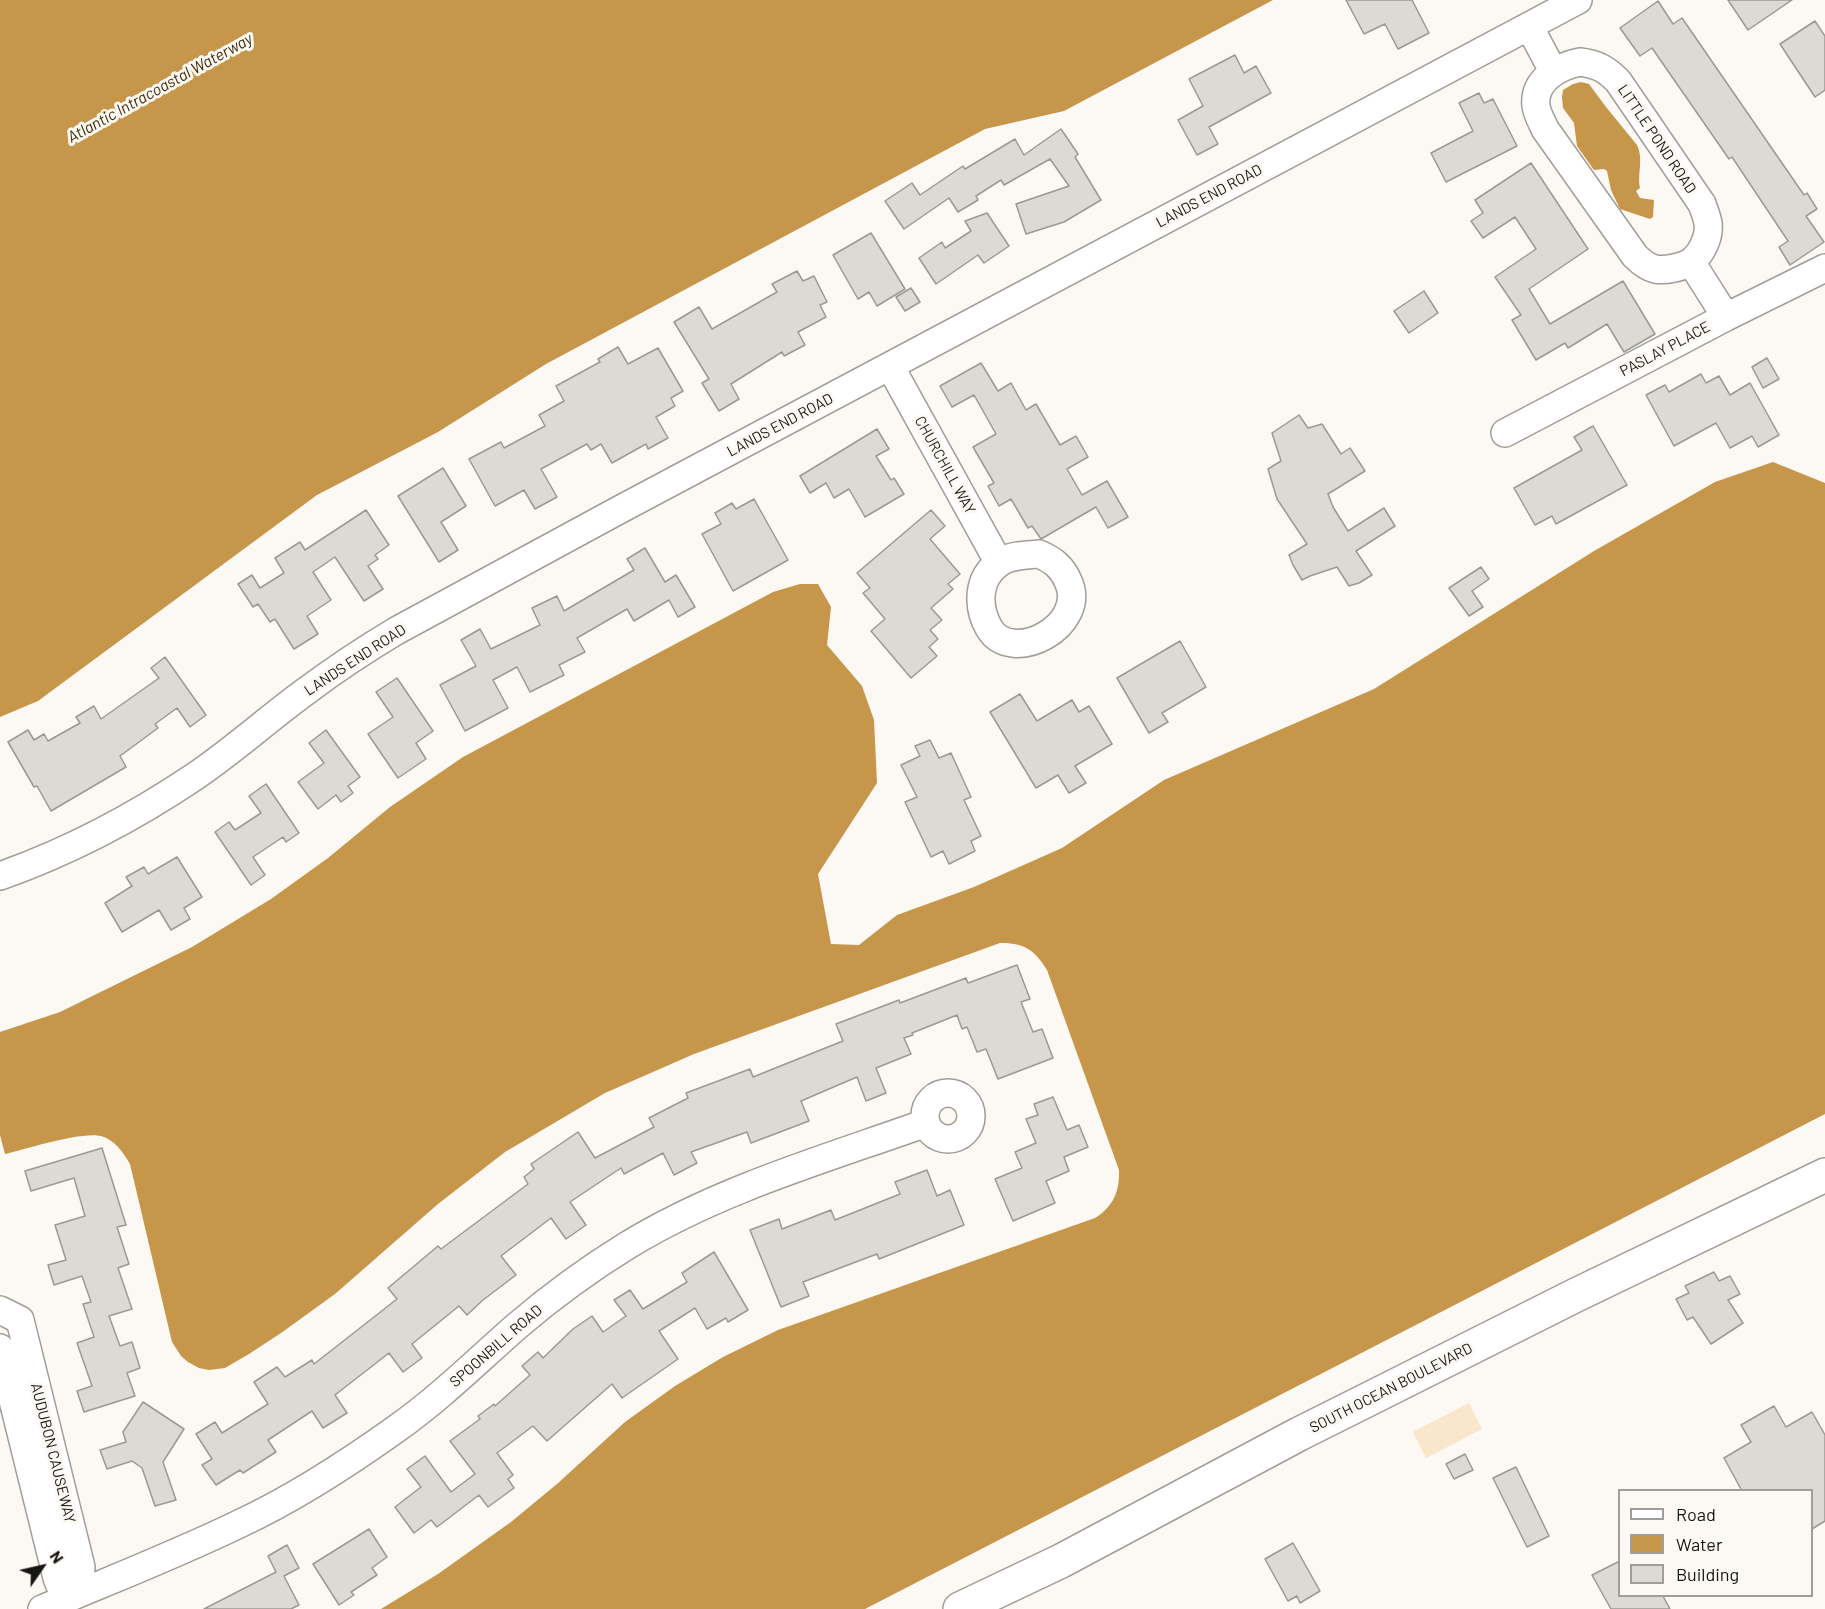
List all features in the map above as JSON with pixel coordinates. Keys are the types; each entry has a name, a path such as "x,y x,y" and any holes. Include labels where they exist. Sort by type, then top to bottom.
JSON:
{"main road":[{"name":"SOUTH OCEAN BOULEVARD","path":"960,1609 1061,1561 1299,1434 1585,1290 1825,1175"}],"street":[{"name":"LANDS END ROAD","path":"0,876 92,838 149,806 224,756 308,690 396,631 1578,0"},
{"path":"1529,26 1553,71 1538,91 1535,105 1545,129 1635,256 1645,265 1657,269 1670,269 1691,262 1726,317"},
{"name":"LITTLE POND ROAD","path":"1553,71 1566,64 1593,63 1606,70 1617,81 1702,204 1708,224 1707,237 1702,249 1691,262"},
{"name":"PASLAY PLACE","path":"1505,433 1726,317 1825,268"},
{"name":"CHURCHILL WAY","path":"890,366 999,563"},
{"name":"SPOONBILL ROAD","path":"42,1609 241,1524 320,1479 399,1427 573,1281 630,1244 696,1209 731,1194 926,1123"},
{"name":"AUDUBON CAUSEWAY","path":"0,1348 57,1578 61,1588 79,1593 81,1567 21,1320 1,1309"}],"shaded area":[{"path":"1469,1403 1482,1429 1426,1458 1413,1432"}],"water":[{"name":"Atlantic Intracoastal Waterway","path":"0,0 1273,0 1064,111 985,129 546,364 438,432 317,495 38,701 0,717"},
{"path":"1581,82 1589,84 1637,145 1640,156 1640,188 1636,191 1640,198 1654,200 1653,217 1650,219 1620,209 1611,190 1607,171 1594,170 1577,146 1574,123 1563,108 1562,97 1563,90"},
{"path":"1773,462 1825,483 1825,1114 865,1609 381,1609 438,1574 511,1522 625,1422 675,1386 723,1357 778,1330 1095,1218 1111,1204 1117,1192 1119,1170 1047,970 1038,957 1028,949 1016,944 1000,943 694,1054 605,1093 505,1152 438,1204 335,1294 281,1333 225,1368 209,1370 199,1368 181,1356 172,1342 130,1164 114,1143 101,1136 81,1136 5,1154 0,1135 0,1032 60,1012 192,947 271,899 328,858 390,807 463,757 773,592 800,584 818,584 831,607 827,645 862,686 874,720 877,783 818,874 831,944 859,945 897,915 974,887 1062,848 1164,780 1374,689 1594,551 1715,482"}],"building":[{"path":"1346,0 1412,0 1429,33 1398,49 1385,24 1364,34"},
{"path":"1728,0 1792,0 1748,30"},
{"path":"1658,1 1673,24 1682,18 1804,195 1807,193 1817,209 1806,216 1824,242 1790,265 1779,247 1788,241 1732,157 1729,159 1652,48 1640,56 1620,28"},
{"path":"1815,21 1825,36 1825,90 1815,97 1780,44"},
{"path":"1235,55 1244,73 1256,66 1271,93 1209,127 1218,144 1197,155 1178,120 1203,106 1189,79"},
{"path":"1479,93 1484,103 1493,99 1517,146 1446,182 1431,153 1473,131 1459,103"},
{"path":"1061,129 1078,154 1075,157 1101,200 1064,222 1026,234 1016,204 1069,186 1050,159 1004,185 1001,180 976,196 978,200 958,212 949,198 904,229 885,201 912,183 920,195 963,166 965,169 1015,139 1024,155"},
{"path":"1531,163 1588,249 1529,289 1550,324 1623,281 1655,334 1624,352 1607,324 1568,348 1565,343 1536,360 1512,320 1521,315 1495,277 1536,249 1515,217 1483,238 1471,221 1483,213 1475,200"},
{"path":"987,213 1009,246 984,263 978,255 936,284 919,258 942,242 945,248 971,231 965,221"},
{"path":"871,233 905,289 877,306 869,292 858,299 833,255"},
{"path":"797,271 803,281 814,276 827,302 820,305 826,317 798,332 805,345 784,356 782,352 731,384 739,399 719,411 702,383 709,379 674,322 699,307 712,329 777,292 772,284"},
{"path":"911,288 920,302 905,311 896,297"},
{"path":"1424,291 1438,313 1409,333 1394,311"},
{"path":"618,347 628,364 658,348 683,391 671,398 675,406 656,417 668,438 648,449 646,444 612,463 601,444 591,450 587,444 541,469 557,497 535,509 524,490 495,506 469,459 501,442 504,448 545,426 539,415 564,401 556,386 600,362 598,359"},
{"path":"1767,358 1779,379 1763,388 1752,367"},
{"path":"981,363 998,391 1011,383 1026,410 1036,404 1060,445 1076,436 1088,457 1067,469 1082,495 1107,481 1128,517 1108,528 1096,507 1041,539 1032,526 1028,528 1011,499 999,506 988,486 994,483 973,447 996,434 974,395 952,407 940,386"},
{"path":"1701,374 1706,383 1719,376 1730,395 1750,383 1779,435 1758,447 1752,436 1730,448 1716,423 1674,446 1646,395 1665,385 1669,392"},
{"path":"1299,415 1308,428 1322,424 1341,454 1350,448 1365,471 1328,494 1348,531 1384,508 1395,526 1356,551 1372,575 1359,583 1349,586 1337,567 1302,580 1289,555 1307,544 1277,499 1268,469 1281,461 1272,433"},
{"path":"1593,426 1627,485 1556,524 1552,516 1535,525 1514,488 1582,450 1574,437"},
{"path":"877,429 889,449 876,456 891,480 894,478 904,494 865,517 849,489 834,498 826,483 810,493 800,476"},
{"path":"443,468 466,506 441,522 458,550 439,562 398,496"},
{"path":"754,499 788,560 733,591 702,534 721,524 715,513 732,503 736,509"},
{"path":"366,510 389,545 375,555 378,559 368,566 383,589 364,601 335,557 313,572 331,600 307,616 318,634 294,649 275,619 270,622 258,604 253,607 238,584 252,575 260,588 284,573 275,558 300,542 305,550"},
{"path":"931,510 945,526 930,539 960,574 948,584 953,589 931,608 942,620 930,630 938,639 929,647 937,656 911,678 871,631 885,619 863,593 870,588 857,573"},
{"path":"645,548 665,582 676,575 695,607 678,617 669,600 634,621 627,609 577,638 585,652 559,665 564,675 530,692 517,667 493,680 508,708 465,731 440,685 476,666 461,640 480,629 491,649 540,625 532,608 557,596 564,611 634,570 627,559"},
{"path":"1481,567 1489,579 1472,591 1483,607 1469,616 1449,588"},
{"path":"1180,641 1206,687 1162,713 1168,722 1149,733 1117,678"},
{"path":"165,657 206,715 190,727 177,708 155,724 158,728 120,756 126,767 51,811 8,742 28,730 34,740 44,734 48,741 80,723 76,717 94,706 101,719 159,678 151,668"},
{"path":"397,678 433,731 416,743 426,759 398,778 368,734 393,717 376,692"},
{"path":"1020,694 1037,721 1072,700 1079,712 1089,706 1112,744 1075,766 1086,783 1069,793 1058,775 1036,788 990,712"},
{"path":"326,730 360,777 348,786 353,793 341,802 336,795 318,809 298,782 324,763 309,743"},
{"path":"930,740 939,758 951,753 971,797 964,800 981,836 971,841 975,851 949,864 943,851 931,857 905,802 917,797 901,765 920,756 915,746"},
{"path":"266,784 299,833 286,842 283,837 253,857 265,875 251,885 215,832 229,822 235,830 261,813 249,796"},
{"path":"177,857 202,897 184,908 190,919 171,930 159,910 122,932 105,903 132,886 126,877 144,867 148,874"},
{"path":"1017,965 1030,999 1021,1002 1033,1032 1042,1029 1053,1058 998,1079 986,1049 977,1052 967,1027 962,1029 957,1015 904,1038 911,1054 876,1068 886,1093 866,1101 857,1077 801,1101 809,1121 751,1143 747,1132 691,1152 697,1163 674,1175 663,1153 624,1174 621,1168 570,1202 586,1225 566,1239 551,1218 501,1256 516,1275 467,1315 459,1306 412,1344 422,1358 403,1372 389,1353 335,1395 347,1413 323,1428 312,1411 268,1440 276,1452 243,1473 240,1470 216,1485 202,1465 212,1459 196,1434 215,1422 222,1433 268,1404 254,1382 277,1367 285,1377 312,1360 314,1364 397,1299 388,1288 438,1246 441,1249 528,1184 524,1177 534,1169 531,1164 578,1132 595,1158 654,1127 649,1118 688,1098 686,1093 750,1069 753,1077 843,1041 836,1024 966,978 968,983"},
{"path":"1053,1097 1067,1130 1079,1125 1088,1147 1064,1157 1069,1171 1046,1181 1055,1203 1013,1221 995,1179 1022,1168 1015,1152 1036,1143 1026,1119 1038,1115 1034,1104"},
{"path":"102,1148 126,1225 117,1227 129,1264 118,1268 132,1309 109,1316 120,1346 132,1342 140,1368 127,1373 135,1396 84,1412 77,1391 92,1386 77,1343 94,1337 83,1304 91,1302 82,1276 54,1285 48,1265 66,1260 55,1225 85,1216 74,1178 31,1191 25,1171"},
{"path":"927,1170 937,1196 950,1190 964,1225 879,1259 877,1254 803,1282 809,1296 781,1307 750,1230 779,1219 782,1229 831,1210 835,1220 900,1194 895,1182"},
{"path":"714,1252 748,1310 728,1322 726,1318 707,1329 695,1308 659,1331 678,1359 622,1398 612,1384 547,1441 533,1426 497,1453 513,1475 508,1479 514,1488 488,1507 479,1495 437,1527 431,1520 414,1533 395,1507 421,1487 407,1469 425,1456 451,1492 475,1474 450,1441 480,1419 478,1416 494,1404 495,1406 530,1375 522,1366 538,1352 543,1358 573,1329 592,1316 603,1332 626,1316 614,1300 630,1290 643,1309 687,1282 682,1273"},
{"path":"1714,1272 1719,1281 1730,1276 1740,1294 1728,1300 1743,1323 1711,1344 1693,1317 1687,1320 1676,1299 1689,1293 1685,1286"},
{"path":"143,1402 184,1429 163,1462 176,1500 155,1506 142,1468 132,1461 107,1469 100,1450 126,1442 123,1432"},
{"path":"1774,1406 1786,1427 1812,1412 1825,1435 1825,1521 1813,1528 1813,1489 1741,1489 1724,1458 1751,1442 1741,1425"},
{"path":"1465,1454 1473,1470 1454,1479 1446,1464"},
{"path":"1516,1467 1549,1536 1527,1547 1493,1478"},
{"path":"369,1529 387,1557 372,1568 377,1575 351,1592 354,1595 339,1605 313,1564"},
{"path":"1293,1543 1320,1591 1300,1603 1297,1596 1288,1601 1265,1559"},
{"path":"287,1545 299,1568 284,1576 299,1605 291,1609 204,1609 276,1572 268,1556"},
{"path":"1618,1562 1618,1597 1664,1597 1670,1609 1611,1609 1592,1575"}]}
